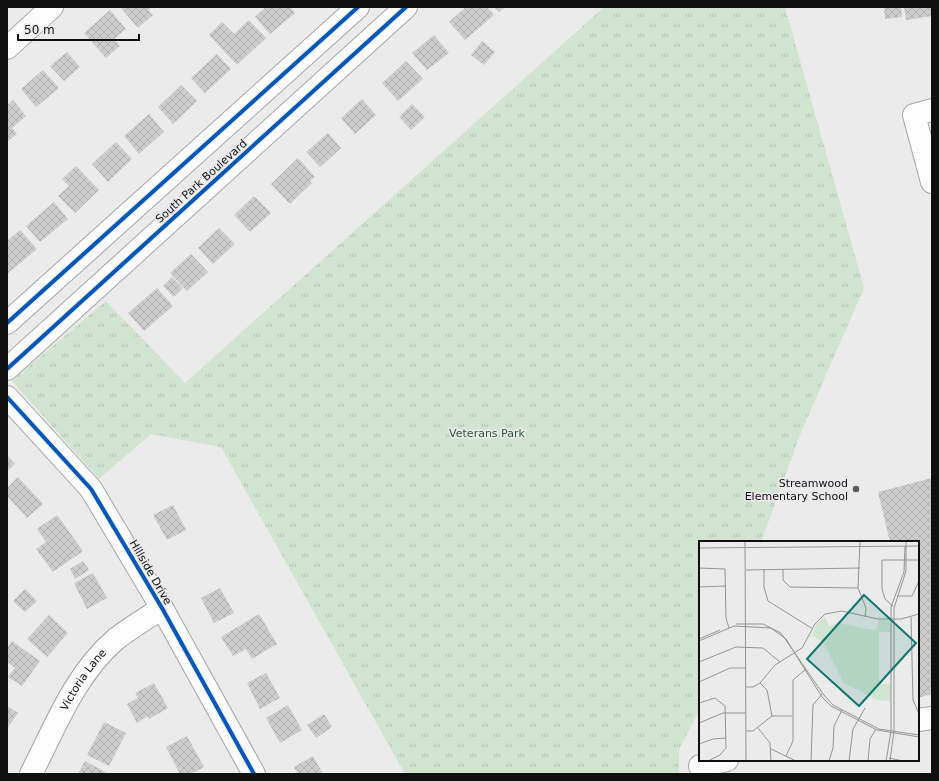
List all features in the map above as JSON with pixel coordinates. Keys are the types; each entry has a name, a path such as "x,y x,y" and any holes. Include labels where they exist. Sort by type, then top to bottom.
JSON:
{"street":[{"path":"7,48 52,7"},
{"path":"7,323 358,7"},
{"name":"South Park Boulevard","path":"7,369 406,7"},
{"path":"932,110 914,115 932,182"},
{"name":"Hillside Drive","path":"7,397 91,489 162,608 254,774"},
{"name":"Victoria Lane","path":"31,774 73,691 90,665 116,639 162,608"},
{"path":"919,720 932,718"},
{"path":"700,766 722,761"}],"green space":[{"name":"Veterans Park","path":"604,7 785,7 864,288 800,435 761,541 699,541 699,711 679,750 679,774 405,774 221,447 151,434 99,479 12,381 106,301 185,383"}],"building":[{"path":"120,7 152,7 148,10 153,15 138,28"},
{"path":"266,7 290,7 295,13 270,34 255,17"},
{"path":"466,7 487,7 494,15 465,40 449,22"},
{"path":"494,7 505,7 499,12"},
{"path":"884,7 901,7 902,17 885,19"},
{"path":"904,7 932,7 932,16 906,20"},
{"path":"110,10 126,29 114,39 120,46 106,58 84,33"},
{"path":"249,20 266,38 237,65 209,35 222,22 234,34"},
{"path":"434,35 449,53 427,70 412,53"},
{"path":"482,41 495,52 484,65 471,55"},
{"path":"67,52 80,67 64,81 50,66"},
{"path":"217,54 231,69 205,93 191,78"},
{"path":"406,61 423,79 398,101 382,83"},
{"path":"43,70 59,88 36,107 21,89"},
{"path":"181,85 197,101 173,124 158,107"},
{"path":"362,99 376,115 355,134 341,118"},
{"path":"13,100 26,116 12,128 17,134 7,142 7,105"},
{"path":"412,104 425,117 411,130 399,117"},
{"path":"149,114 164,132 139,154 124,136"},
{"path":"328,133 341,148 320,167 306,152"},
{"path":"116,142 132,159 108,182 92,164"},
{"path":"298,158 315,177 310,181 312,183 290,204 271,184"},
{"path":"76,166 99,190 75,213 58,196 69,186 62,179"},
{"path":"254,196 271,213 250,232 234,215"},
{"path":"54,202 68,219 40,242 26,226"},
{"path":"219,228 235,244 213,264 198,248"},
{"path":"20,230 37,249 7,274 7,241"},
{"path":"191,254 208,272 187,291 170,273"},
{"path":"172,277 183,288 174,297 163,286"},
{"path":"157,288 173,306 144,331 128,313"},
{"path":"7,455 15,464 7,471"},
{"path":"18,477 43,504 27,518 7,496 7,488"},
{"path":"932,478 932,694 919,698 919,541 890,541 878,492"},
{"path":"173,505 186,530 167,540 153,515"},
{"path":"57,515 83,551 53,572 36,549 46,542 37,529"},
{"path":"83,561 89,570 75,579 70,569"},
{"path":"93,573 107,598 87,609 74,583"},
{"path":"220,588 234,613 214,623 201,598"},
{"path":"25,589 37,601 25,612 13,601"},
{"path":"259,614 277,644 252,659 246,649 233,656 221,637"},
{"path":"49,615 68,633 47,657 27,639"},
{"path":"12,641 40,661 22,686 8,677 15,668 7,662 7,647"},
{"path":"266,673 280,698 260,709 247,683"},
{"path":"154,683 168,708 149,719 148,716 137,723 127,704 138,698 135,693"},
{"path":"288,705 302,730 280,743 266,718"},
{"path":"7,706 18,713 7,729"},
{"path":"324,714 332,727 316,738 307,725"},
{"path":"104,722 126,733 109,766 87,755"},
{"path":"187,736 204,767 191,774 180,774 166,747"},
{"path":"313,756 323,774 298,774 294,767"},
{"path":"85,761 107,773 107,774 78,774"}],"cycle path":[{"path":"7,323 358,7"},
{"path":"7,369 406,7"},
{"path":"7,397 91,489 162,608 254,774"}],"place":[{"name":"Streamwood Elementary School","path":"856,489"}]}
